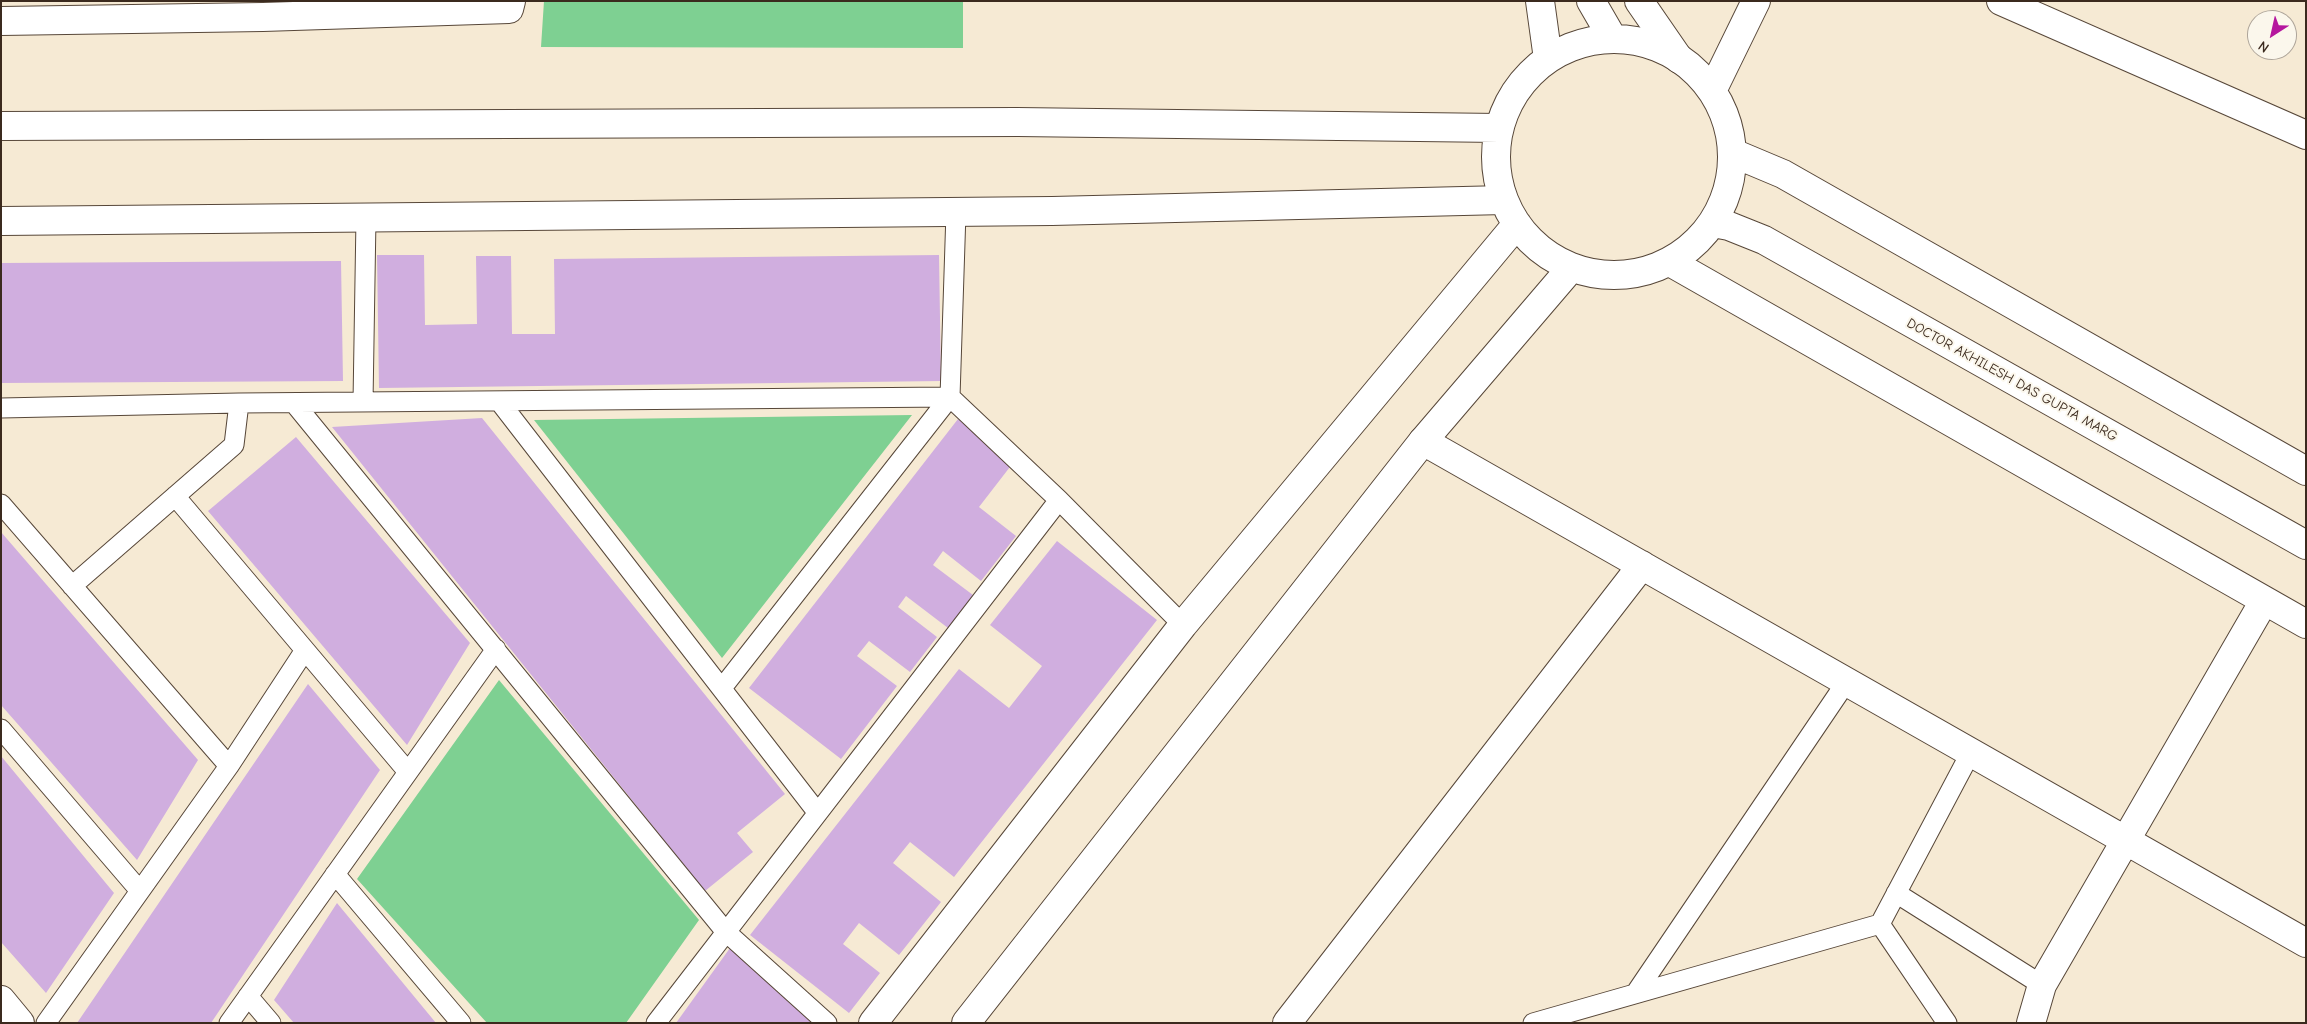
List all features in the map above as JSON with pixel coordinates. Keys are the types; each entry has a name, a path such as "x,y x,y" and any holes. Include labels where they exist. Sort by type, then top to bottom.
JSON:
{"street":[{"path":"1,21 265,9 509,8 510,1"},
{"path":"1540,1 1548,59"},
{"path":"1591,1 1613,39"},
{"path":"1639,1 1679,58 1712,91 1727,121 1733,153 1731,178 1727,194 1714,223 1694,245 1670,262 1638,273 1604,275 1571,268 1540,250 1517,224 1504,200 1496,164 1499,128 1517,89 1531,73 1548,59 1579,44 1613,39 1648,44 1679,58"},
{"path":"1712,91 1756,1"},
{"path":"2001,1 2306,135"},
{"path":"1,126 1017,122 1499,128"},
{"path":"1733,153 1783,174 2306,470"},
{"path":"1,221 956,212 1504,200"},
{"name":"DOCTOR AKHILESH DAS GUPTA MARG","path":"1714,223 1729,226 1764,240 2306,546"},
{"path":"873,1023 1184,625 1517,224"},
{"path":"1670,262 2306,624"},
{"path":"966,1023 1423,441 1571,268"},
{"path":"1423,441 2306,943"},
{"path":"1287,1023 1642,566"},
{"path":"2031,1022 2042,985 2264,601"},
{"path":"1,1000 20,1023"}],"lane":[{"path":"722,688 950,397 956,212"},
{"path":"363,402 366,218"},
{"path":"1,408 363,402 950,397 1060,500 1184,625"},
{"path":"500,401 817,812"},
{"path":"294,403 725,931 828,1023"},
{"path":"72,586 234,445 239,404"},
{"path":"175,496 408,772"},
{"path":"656,1023 725,931 1060,500"},
{"path":"1,504 229,766"},
{"path":"46,1023 229,766 305,650"},
{"path":"229,1023 496,650"},
{"path":"1635,994 1847,681"},
{"path":"1,729 140,891"},
{"path":"1533,1023 1880,924 1971,752"},
{"path":"335,874 461,1023"},
{"path":"1896,893 2042,985"},
{"path":"1880,924 1946,1023"},
{"path":"248,996 271,1023"}],"green space":[{"path":"544,1 963,1 963,48 541,47"},
{"path":"912,415 722,658 534,420"},
{"path":"499,680 699,920 626,1023 487,1023 357,879"}],"building":[{"path":"377,255 424,255 425,325 477,324 476,256 511,256 512,334 555,334 554,259 939,255 941,381 379,388"},
{"path":"341,261 343,381 1,383 1,263"},
{"path":"482,418 785,794 737,833 753,852 705,891 332,427"},
{"path":"958,419 1013,463 979,507 1016,536 981,581 943,551 933,565 973,595 948,628 906,596 898,607 937,637 910,672 869,641 857,656 897,686 841,759 749,688"},
{"path":"296,437 470,643 407,745 208,511"},
{"path":"1,532 198,760 137,860 1,705"},
{"path":"1057,541 1157,620 954,877 910,842 893,863 941,902 899,955 859,923 843,944 880,973 849,1013 750,935 959,669 1009,708 1042,666 990,625"},
{"path":"308,684 380,770 211,1023 77,1023"},
{"path":"1,756 114,893 46,993 1,942"},
{"path":"337,903 436,1023 294,1023 274,1000"},
{"path":"730,948 814,1023 676,1023"}]}
